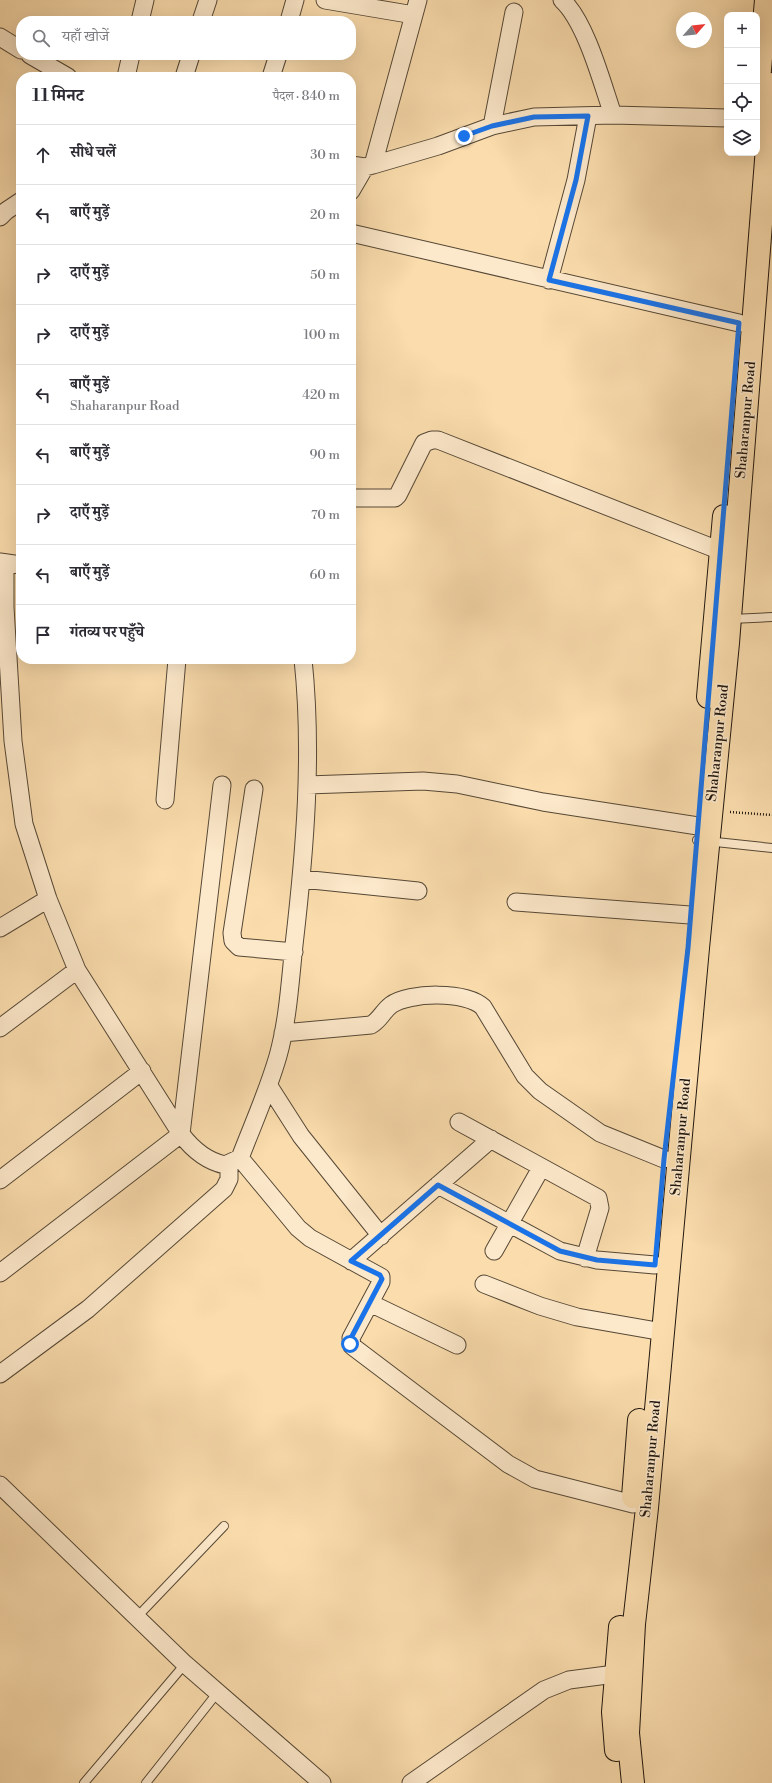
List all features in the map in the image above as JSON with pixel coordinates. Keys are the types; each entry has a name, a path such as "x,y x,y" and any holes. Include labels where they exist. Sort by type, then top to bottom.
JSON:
{"main road":[{"name":"Shaharanpur Road","path":"633,1783 628,1733 634,1624 647,1508 650,1465 656,1331 727,553 766,247 761,114 766,0"},
{"name":"Shaharanpur Road","path":"761,114 772,84"},
{"name":"Shaharanpur Road","path":"618,1783 613,1712 615,1674 633,1504 634,1464 656,1331 655,1265 664,1159 690,915 730,618 727,553 739,323 753,156"}],"street":[{"path":"141,16 145,0"},
{"path":"203,16 208,0"},
{"path":"290,16 295,0"},
{"path":"324,0 416,8 363,166 356,180"},
{"path":"562,0 576,17 590,49 613,115"},
{"path":"492,126 514,12"},
{"path":"0,38 16,47"},
{"path":"39,60 59,72"},
{"path":"127,72 130,60"},
{"path":"186,72 189,60"},
{"path":"273,72 276,60"},
{"path":"363,166 438,146 492,126 534,117 613,115 724,118"},
{"path":"549,280 576,180 588,116"},
{"path":"0,217 16,204"},
{"path":"356,234 739,323"},
{"path":"356,498 395,498 398,495 424,443 432,440 438,440 727,553"},
{"path":"9,563 5,607 6,716 24,824 48,899 77,970 181,1134 191,1148 216,1163 225,1165 235,1161"},
{"path":"165,800 177,664"},
{"path":"0,1374 88,1310 224,1189 269,1086 283,1034 302,879 307,785 307,696 304,664"},
{"path":"307,785 423,781 457,784 701,836"},
{"path":"0,1273 181,1134 222,785"},
{"path":"254,789 232,933 233,941 239,946 294,952"},
{"path":"302,879 418,891"},
{"path":"0,928 48,899"},
{"path":"516,902 690,915"},
{"path":"0,1028 77,970"},
{"path":"283,1034 370,1025 378,1020 391,1005 409,999 448,994 467,998 483,1007 525,1076 540,1091 600,1133 664,1159"},
{"path":"0,1180 142,1071"},
{"path":"269,1086 300,1136 381,1236"},
{"path":"459,1122 491,1138 599,1200 600,1208 585,1258"},
{"path":"351,1261 491,1138"},
{"path":"235,1161 298,1228 310,1238 326,1249 381,1277 381,1282 351,1338 352,1346 518,1470 535,1479 633,1504"},
{"path":"494,1251 541,1168"},
{"path":"438,1185 560,1251 585,1258 655,1265"},
{"path":"484,1284 540,1306 577,1317 656,1331"},
{"path":"370,1303 457,1345"},
{"path":"0,1485 185,1664 322,1783"},
{"path":"412,1783 544,1690 569,1680 615,1674"}],"lane":[{"path":"730,618 772,617"},
{"path":"701,836 772,848"},
{"path":"137,1618 224,1526"},
{"path":"84,1783 185,1664"},
{"path":"146,1783 218,1692"}],"path":[{"path":"729,812 772,814"}],"route":[{"path":"350,1344 351,1338 382,1279 380,1275 351,1261 438,1185 560,1251 575,1256 597,1260 655,1265 664,1159 688,948 739,323 549,280 576,180 588,116 534,117 477,130 464,136"}]}
